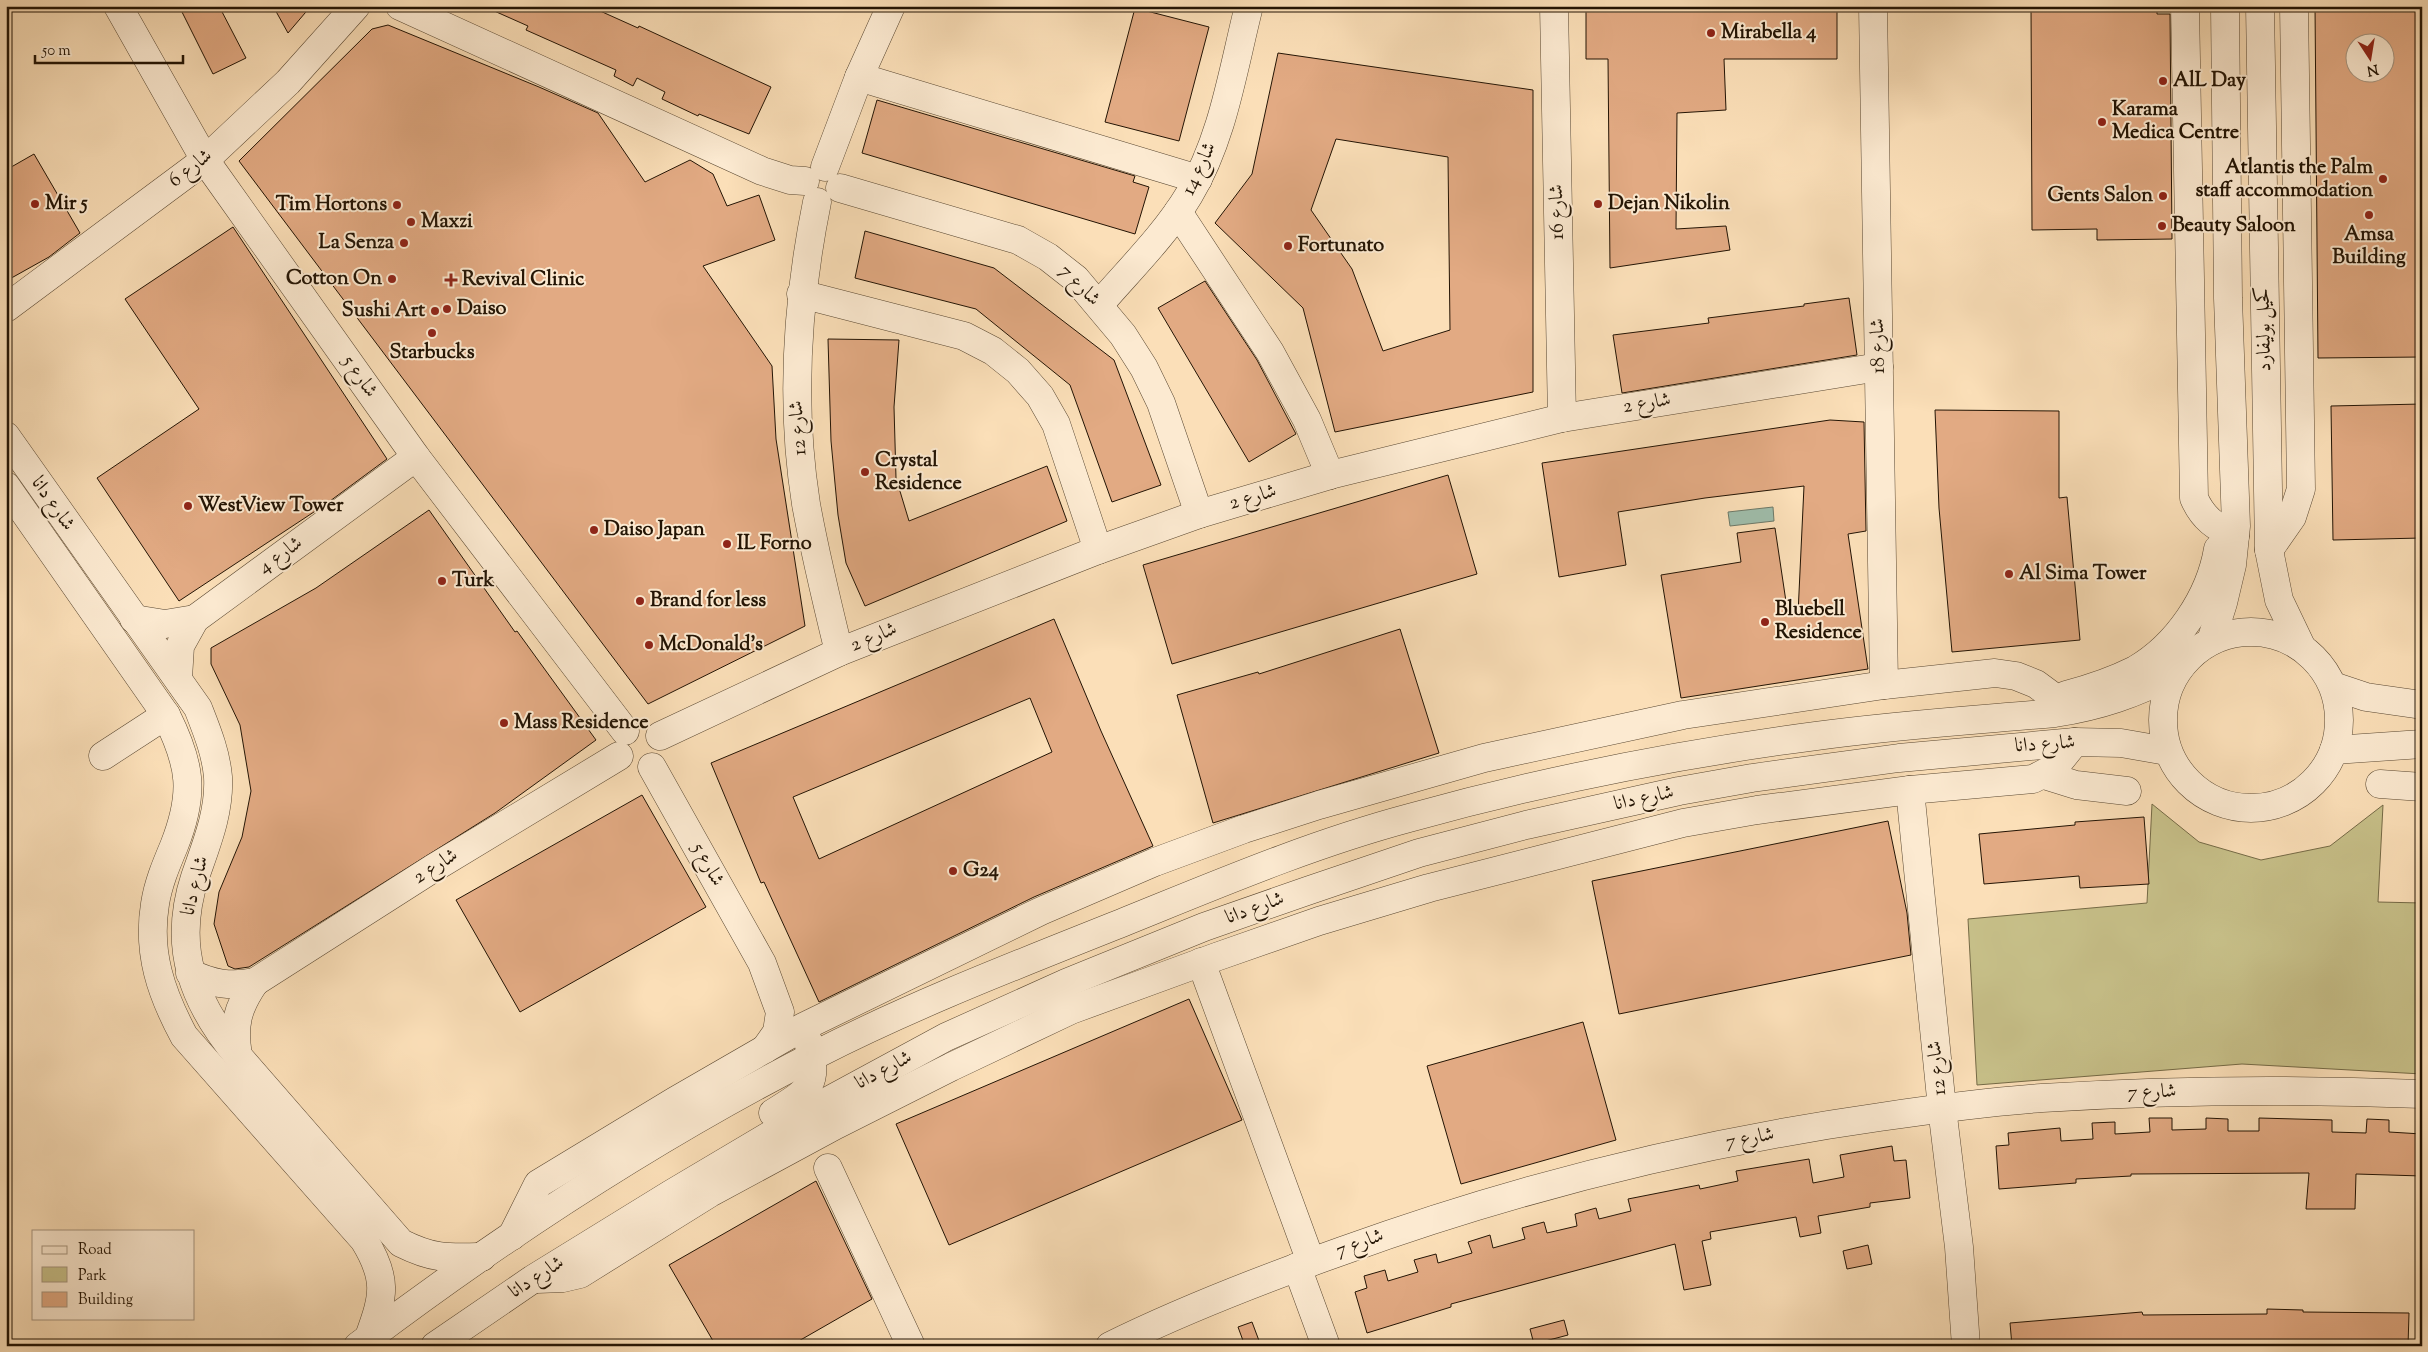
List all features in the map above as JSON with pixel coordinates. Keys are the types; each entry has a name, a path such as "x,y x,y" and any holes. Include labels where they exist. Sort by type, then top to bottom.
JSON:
{"street":[{"name":"شارع 5","path":"118,6 205,160 622,744"},
{"name":"شارع 6","path":"6,308 205,160 288,82 356,6"},
{"name":"شارع 7","path":"400,6 762,171 783,178 822,185 1018,240 1048,257 1069,273 1099,305 1128,343 1144,368 1162,403 1199,514"},
{"name":"شارع 12","path":"839,652 815,554 800,450 797,354 802,294 822,185 859,77 891,6"},
{"name":"شارع 14","path":"1099,305 1178,212 1198,179 1218,126 1249,6"},
{"name":"شارع 16","path":"1554,6 1562,418"},
{"name":"شارع 18","path":"1873,6 1884,685"},
{"path":"1892,727 1928,715 2027,704 2055,698 2092,688 2136,669 2158,653 2178,632 2195,610 2208,584 2216,558 2228,533 2209,522 2200,511 2194,491 2185,6"},
{"name":"كحيل بوليفارد","path":"2210,641 2223,603 2232,565 2228,533 2236,486 2228,298 2225,6"},
{"name":"كحيل بوليفارد","path":"2260,6 2269,550 2279,600 2301,646"},
{"path":"2269,550 2292,517 2302,489 2294,6"},
{"path":"859,77 1198,179"},
{"path":"1178,212 1270,352 1307,420 1330,475"},
{"path":"802,294 964,336 993,351 1018,371 1040,396 1056,424 1098,550"},
{"name":"شارع 2","path":"660,736 839,652 1098,550 1199,514 1330,475 1562,418 1879,367"},
{"name":"شارع دانا","path":"6,436 134,619 178,678 202,716 212,742 218,778 215,814 187,910 186,941 190,972 201,1004 219,1033 238,1056 401,1243 424,1254 448,1258 482,1257"},
{"name":"شارع 4","path":"178,678 180,646 195,619 416,456"},
{"name":"شارع دانا","path":"6,486 166,715 181,745 188,778 186,811 164,870 155,904 152,938 157,972 167,1005 184,1036 364,1240 376,1260 382,1284 379,1308 363,1342"},
{"name":"شارع 4","path":"134,619 165,624 195,619"},
{"path":"2266,632 2301,646 2325,671 2333,686 2339,707 2339,729 2334,750 2324,770 2310,786 2272,806 2251,808 2230,806 2209,798 2197,790 2177,770 2167,751 2162,731 2162,711 2166,691 2175,673 2191,655 2210,641 2228,634 2266,632"},
{"path":"512,1236 538,1184 803,1027 1041,911 1156,862 1244,829 1319,805 1484,758 1683,715 1884,685 1995,673 2016,676 2036,684 2055,698"},
{"name":"شارع دانا","path":"363,1342 512,1236 661,1141 812,1057 979,980 1300,852 1406,819 1514,791 1668,759 1817,736 1892,727 2055,713 2087,708 2120,699 2175,673"},
{"path":"2333,686 2366,697 2422,705"},
{"path":"103,756 166,715"},
{"path":"643,725 660,736 662,743 661,756 652,767 637,770 623,763 622,744 630,727 643,725"},
{"path":"533,1279 563,1278 580,1274 710,1193 836,1125 951,1067 1071,1010 1201,962 1319,921 1430,888 1683,823 1757,810 1910,790 2033,779 2044,775 2054,768 2076,742"},
{"name":"شارع دانا","path":"434,1346 533,1279 826,1102 946,1037 1066,983 1204,927 1419,854 1526,825 1680,791 1752,778 1899,758 2076,742 2121,743 2167,751"},
{"name":"شارع 2","path":"190,972 205,980 221,984 238,985 255,982 622,744"},
{"path":"2334,750 2422,744"},
{"name":"شارع 5","path":"652,767 762,963 780,1012 777,1032 765,1049"},
{"path":"2044,775 2076,785 2127,791"},
{"path":"2380,784 2422,787"},
{"name":"شارع 12","path":"1910,790 1942,1108 1960,1255 1966,1346"},
{"path":"979,980 1041,911"},
{"path":"1201,962 1304,1264 1326,1346"},
{"name":"شارع 5","path":"762,963 776,978 803,1027 812,1057"},
{"name":"شارع 2","path":"238,1056 235,1037 237,1017 244,998 255,982"},
{"path":"671,1194 686,1171 697,1161 803,1094 812,1079 812,1057"},
{"name":"شارع 7","path":"1110,1346 1154,1324 1304,1264 1400,1230 1488,1202 1612,1168 1729,1142 1828,1124 1942,1108 2040,1098 2142,1093 2246,1091 2422,1094"},
{"path":"273,1137 283,1140 293,1136 297,1122"},
{"path":"828,1168 911,1346"}],"green space":[{"path":"2152,804 2199,842 2261,860 2330,846 2383,805 2378,902 2422,903 2422,1074 2242,1064 1977,1085 1968,919 2147,903"}],"shaded area":[{"path":"1773,507 1774,521 1730,526 1728,512"}],"building":[{"path":"179,6 219,6 246,58 213,74"},
{"path":"273,6 311,6 288,33"},
{"path":"483,6 589,6 638,28 639,26 771,87 749,134 699,114 698,116 662,99 665,92 637,78 633,86 614,76 616,70 526,30 528,26"},
{"name":"Karama Medica Centre","path":"2031,6 2157,6 2157,14 2170,14 2172,239 2097,240 2097,229 2032,230"},
{"name":"Amsa Building","path":"2315,6 2422,6 2422,357 2318,358"},
{"path":"1586,7 1837,7 1837,59 1724,59 1726,110 1677,113 1676,229 1726,226 1730,250 1610,268 1608,59 1586,59"},
{"path":"1135,8 1209,27 1179,141 1105,122"},
{"path":"388,25 598,113 645,182 690,160 713,174 727,206 759,195 775,240 703,266 772,366 776,439 805,626 648,704 239,161 372,29"},
{"name":"Fortunato","path":"1278,53 1533,90 1533,392 1335,432 1303,308 1215,223 1252,174","holes":["1336,139 1448,157 1450,330 1383,351 1352,269 1311,210"]},
{"path":"877,100 1135,176 1133,182 1149,187 1135,234 862,153"},
{"name":"Mir 5","path":"34,154 80,233 49,257 6,281 6,170"},
{"path":"233,227 387,459 326,504 179,601 97,478 199,409 125,299"},
{"path":"865,231 994,268 1114,360 1161,485 1112,502 1070,385 976,309 855,278"},
{"path":"1205,281 1257,360 1296,434 1249,462 1158,308"},
{"path":"1849,298 1857,355 1622,393 1613,335 1709,323 1708,318 1804,306 1804,304"},
{"name":"Crystal Residence","path":"828,339 899,340 894,407 896,478 909,521 1047,466 1067,521 865,606 846,563 838,515 831,441"},
{"path":"2422,404 2422,538 2333,540 2331,406"},
{"name":"Al Sima Tower","path":"1935,410 2059,411 2059,498 2067,497 2080,640 1952,652 1939,508"},
{"path":"1830,420 1864,422 1866,531 1848,534 1868,669 1681,698 1661,575 1741,562 1737,533 1775,528 1788,615 1798,614 1804,486 1705,498 1618,512 1626,565 1559,577 1542,463"},
{"path":"1448,475 1477,574 1172,664 1143,565"},
{"path":"429,510 515,632 517,631 596,740 495,813 249,967 235,969 228,966 214,924 219,892 242,837 251,791 240,725 211,664 211,648 316,588"},
{"name":"G24","path":"1054,619 1101,731 1153,846 1034,897 819,1002 764,882 761,883 711,763","holes":["1030,698 1052,752 819,859 793,797"]},
{"path":"1400,629 1439,753 1213,823 1177,695 1258,672 1259,674"},
{"path":"642,795 706,907 520,1012 456,900"},
{"path":"2144,817 2149,884 2080,888 2079,876 1984,884 1979,834 2075,825 2075,822"},
{"path":"1888,821 1907,913 1911,955 1619,1014 1592,881"},
{"path":"1189,999 1242,1120 949,1245 896,1124"},
{"path":"1583,1022 1616,1140 1461,1184 1427,1066"},
{"path":"2149,1118 2172,1118 2172,1130 2206,1129 2206,1118 2228,1119 2228,1131 2259,1131 2259,1118 2332,1120 2332,1132 2366,1133 2367,1119 2389,1120 2389,1132 2422,1134 2422,1176 2356,1174 2355,1209 2306,1209 2309,1173 2131,1174 2131,1176 2076,1179 2076,1183 1999,1189 1996,1146 2009,1145 2008,1133 2060,1128 2061,1141 2093,1139 2092,1123 2115,1122 2115,1134 2150,1132"},
{"path":"1892,1146 1894,1161 1906,1160 1910,1198 1870,1203 1870,1207 1818,1216 1821,1233 1800,1237 1796,1217 1710,1232 1711,1239 1702,1241 1711,1285 1684,1290 1675,1244 1451,1304 1451,1307 1367,1333 1355,1292 1367,1288 1364,1276 1385,1270 1388,1281 1418,1272 1414,1260 1436,1254 1438,1263 1472,1253 1468,1242 1490,1235 1493,1248 1525,1239 1522,1228 1544,1222 1547,1233 1577,1226 1575,1214 1596,1208 1599,1219 1631,1211 1628,1199 1699,1185 1700,1189 1738,1181 1736,1171 1809,1159 1813,1183 1844,1177 1840,1155"},
{"path":"816,1181 872,1299 790,1346 716,1346 669,1265"},
{"path":"1868,1245 1872,1264 1847,1269 1843,1251"},
{"path":"2267,1309 2303,1310 2303,1312 2409,1313 2408,1346 2012,1346 2010,1323 2142,1312 2143,1315 2267,1314"},
{"path":"1564,1320 1568,1335 1534,1344 1530,1329"},
{"path":"1252,1322 1261,1346 1245,1346 1238,1327"}],"place":[{"name":"Mirabella 4","path":"1711,33"},
{"name":"AlL Day","path":"2163,81"},
{"name":"Karama Medica Centre","path":"2102,122"},
{"name":"Atlantis the Palm staff accommodation","path":"2383,179"},
{"name":"Gents Salon","path":"2163,196"},
{"name":"Mir 5","path":"35,204"},
{"name":"Dejan Nikolin","path":"1598,204"},
{"name":"Tim Hortons","path":"397,205"},
{"name":"Amsa Building","path":"2369,215"},
{"name":"Maxzi","path":"411,222"},
{"name":"Beauty Saloon","path":"2162,226"},
{"name":"La Senza","path":"404,243"},
{"name":"Fortunato","path":"1288,246"},
{"name":"Cotton On","path":"392,279"},
{"name":"Revival Clinic","path":"451,280"},
{"name":"Daiso","path":"447,309"},
{"name":"Sushi Art","path":"435,311"},
{"name":"Starbucks","path":"432,333"},
{"name":"Crystal Residence","path":"865,472"},
{"name":"WestView Tower","path":"188,506"},
{"name":"Daiso Japan","path":"594,530"},
{"name":"IL Forno","path":"727,544"},
{"name":"Al Sima Tower","path":"2009,574"},
{"name":"Turk","path":"442,581"},
{"name":"Brand for less","path":"640,601"},
{"name":"Bluebell Residence","path":"1765,622"},
{"name":"McDonald's","path":"649,645"},
{"name":"Mass Residence","path":"504,723"},
{"name":"G24","path":"953,871"}]}
